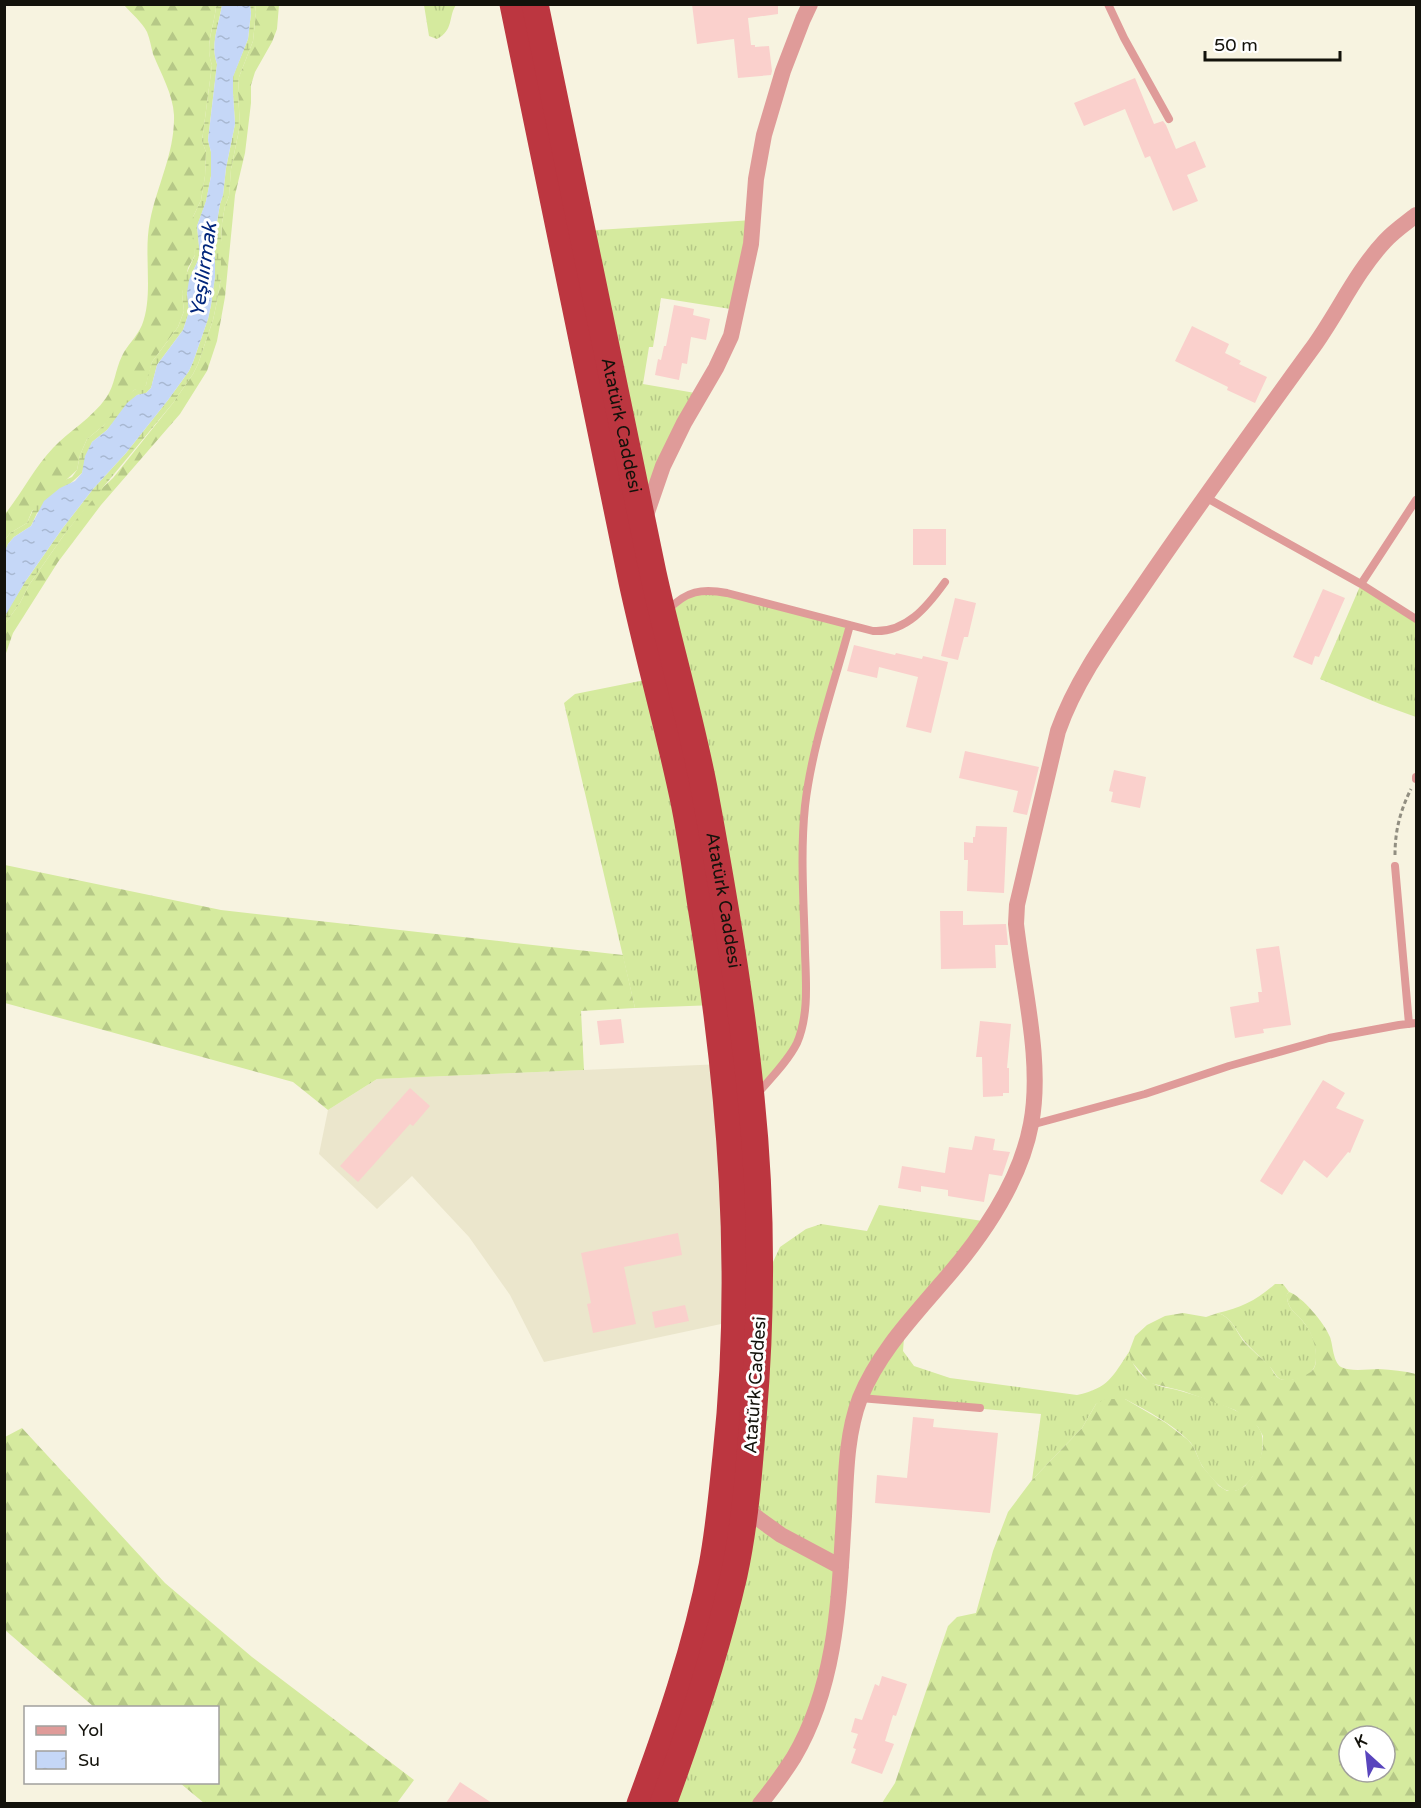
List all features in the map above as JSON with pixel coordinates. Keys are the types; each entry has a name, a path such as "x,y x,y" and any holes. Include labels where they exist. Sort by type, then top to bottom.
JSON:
{"highway":[{"name":"Atatürk Caddesi","path":"513,4 634,591 682,792 717,1013 730,1150 736,1289 730,1416 721,1503 712,1567 692,1652 665,1737 640,1803"},
{"name":"Atatürk Caddesi","path":"535,4 643,524 703,784 729,934 752,1100 760,1290 758,1364 745,1509 734,1572 712,1659 685,1745 663,1803"}],"street":[{"path":"643,524 663,466 731,336 751,244 756,179 764,135 783,71 802,19 810,4"},
{"path":"760,1803 794,1758 808,1731 834,1640 847,1461 851,1431 860,1398 877,1365 905,1325 982,1234 1002,1201 1018,1166 1031,1125 1035,1089 1032,1045 1016,924 1017,905 1065,709 1079,683 1204,496 1320,338 1369,260 1386,240 1416,215"},
{"path":"745,1509 781,1535 841,1567"}],"lane":[{"path":"1108,4 1169,119"},
{"path":"1204,496 1361,584 1416,619"},
{"path":"1361,584 1416,500"},
{"path":"663,614 675,602 688,595 699,590 713,590 881,632 896,628 916,616 927,607 945,582"},
{"path":"752,1100 782,1065 797,1043 804,1020 806,989 802,854 805,807 815,750 850,625"},
{"path":"1031,1125 1145,1094 1229,1066 1329,1038 1412,1024 1395,866"},
{"path":"860,1398 980,1408"}],"path":[{"path":"1395,866 1395,838 1399,818 1416,778"}],"shaded area":[{"path":"723,1064 735,1321 544,1362 510,1295 469,1237 412,1176 377,1209 319,1154 328,1110 377,1079"}],"green space":[{"path":"124,5 216,5 209,42 212,65 202,141 206,152 205,176 201,200 193,217 195,255 188,268 182,294 184,311 178,327 152,362 146,385 134,390 103,426 87,439 77,470 32,511 27,523 10,533 5,540 5,514 46,456 106,398 122,356 140,329 146,313 148,234 172,143 174,115 169,92 153,54 147,32"},
{"path":"216,5 222,5 214,49 217,64 208,140 211,152 211,176 206,202 197,226 200,256 187,293 189,312 183,330 157,365 151,388 146,393 137,395 107,430 92,442 82,473 37,513 31,526 14,537 5,553 5,540 10,533 27,523 39,497 58,483 72,477 77,470 87,439 103,426 123,399 134,390 146,385 152,362 178,327 184,311 182,294 184,279 195,255 191,226 201,200 205,176 206,152 202,141 212,65 209,42"},
{"path":"250,5 255,5 256,12 253,41 239,77 240,125 231,169 229,196 222,223 221,278 213,320 198,364 173,403 66,532 5,624 4,616 62,529 168,400 193,362 211,305 215,277 217,222 235,124 233,76 248,39"},
{"path":"255,5 279,5 277,29 255,72 251,85 245,153 235,195 225,297 217,341 207,371 180,414 101,505 58,562 13,633 5,656 5,624 29,585 66,532 173,403 198,364 213,320 221,278 222,223 229,196 231,169 240,125 239,77 253,41"},
{"path":"424,5 456,5 446,32 437,39 429,36"},
{"path":"753,220 737,310 661,298 653,347 649,347 643,384 701,394 643,524 582,231"},
{"path":"1361,584 1416,619 1416,717 1320,679"},
{"path":"699,590 850,625 815,750 805,807 806,989 797,1043 752,1100 663,614"},
{"path":"655,678 716,1005 635,1008 564,703 575,694"},
{"path":"5,865 221,910 623,955 635,1008 581,1011 584,1070 377,1079 328,1110 293,1082 5,1003"},
{"path":"879,1205 989,1222 905,1325 903,1351 914,1366 950,1378 1077,1395 1103,1385 1114,1375 1129,1352 1136,1368 1153,1383 1213,1401 1234,1410 1251,1421 1258,1427 1262,1436 1263,1447 1260,1460 1255,1472 1240,1489 1231,1491 1221,1487 1212,1479 1190,1442 1183,1435 1125,1399 1096,1404 1082,1428 1032,1480 1041,1414 860,1398 818,1702 760,1803 663,1804 760,1290 780,1247 806,1229 821,1224 867,1231"},
{"path":"1275,1284 1283,1284 1289,1292 1287,1294 1288,1304 1307,1327 1315,1347 1314,1368 1309,1374 1296,1379 1282,1380 1278,1377 1246,1343 1231,1322 1218,1313 1248,1303"},
{"path":"1289,1292 1300,1299 1318,1318 1330,1337 1335,1357 1341,1367 1416,1374 1416,1803 882,1803 895,1783 948,1626 957,1617 976,1613 993,1551 1008,1512 1032,1480 1082,1428 1096,1404 1105,1399 1125,1399 1166,1423 1188,1440 1202,1466 1219,1486 1227,1491 1235,1491 1245,1486 1252,1477 1263,1448 1263,1436 1258,1427 1235,1410 1183,1391 1150,1383 1131,1361 1129,1352 1135,1336 1147,1325 1165,1316 1183,1313 1206,1317 1218,1313 1231,1322 1245,1343 1269,1365 1277,1377 1283,1380 1294,1379 1313,1370 1316,1355 1310,1332 1290,1307 1287,1299"},
{"path":"22,1428 165,1583 252,1657 414,1780 397,1803 204,1803 181,1784 219,1784 219,1706 93,1706 5,1630 5,1437"}],"water":[{"name":"Yeşilırmak","path":"222,5 250,5 251,13 248,39 233,77 235,124 217,222 215,277 211,305 193,362 168,400 62,529 25,582 5,616 4,553 8,544 14,537 31,526 44,501 60,488 75,481 82,473 85,456 92,442 107,430 127,403 151,388 157,365 183,330 189,312 187,293 189,280 200,256 197,226 206,201 211,176 211,152 208,140 217,64 214,49"}],"building":[{"path":"692,4 778,4 778,14 748,18 751,45 769,46 771,75 738,78 734,39 697,44"},
{"path":"1135,78 1154,124 1163,121 1176,149 1195,141 1206,167 1187,175 1198,201 1173,211 1150,156 1145,158 1125,109 1084,126 1074,103"},
{"path":"674,305 694,309 693,315 710,319 706,340 691,337 687,364 682,363 679,380 655,375 658,359 661,360 664,346 666,346"},
{"path":"1192,326 1229,344 1225,353 1241,361 1239,364 1267,377 1255,403 1175,361"},
{"path":"913,529 946,529 946,565 913,565"},
{"path":"1323,589 1345,598 1319,657 1315,656 1312,665 1293,657"},
{"path":"955,598 976,603 968,637 964,637 958,660 941,656"},
{"path":"854,645 895,655 896,653 922,659 923,656 948,662 931,733 906,727 918,677 879,667 877,678 847,671"},
{"path":"965,751 1039,767 1027,815 1013,812 1018,791 959,778"},
{"path":"1114,770 1146,777 1140,808 1111,802 1113,792 1109,791"},
{"path":"976,826 1007,827 1004,893 967,891 968,860 964,860 964,842 973,843"},
{"path":"940,911 963,911 963,925 1006,924 1008,945 995,945 996,968 941,969"},
{"path":"1279,946 1291,1025 1263,1029 1264,1033 1235,1038 1230,1007 1259,1002 1258,992 1262,992 1256,949"},
{"path":"621,1019 624,1043 600,1045 597,1021"},
{"path":"980,1021 1011,1024 1007,1068 1009,1068 1009,1093 1003,1093 1003,1096 983,1097 982,1057 976,1057"},
{"path":"1323,1080 1345,1093 1336,1108 1364,1120 1350,1153 1348,1152 1327,1178 1304,1160 1282,1195 1260,1181"},
{"path":"410,1088 430,1106 413,1126 410,1124 358,1182 340,1166"},
{"path":"975,1136 995,1139 993,1150 1010,1152 1002,1176 989,1174 984,1202 948,1196 948,1190 921,1186 921,1192 898,1188 902,1166 945,1173 949,1147 972,1150"},
{"path":"678,1233 682,1255 624,1267 636,1324 593,1333 587,1304 591,1303 581,1253"},
{"path":"685,1305 689,1321 655,1328 652,1312"},
{"path":"913,1417 934,1419 933,1427 998,1433 990,1513 875,1503 877,1475 907,1478"},
{"path":"882,1676 907,1684 896,1716 893,1715 885,1741 894,1744 882,1774 851,1763 858,1734 851,1732 855,1718 862,1720 875,1684 879,1686"},
{"path":"460,1782 492,1803 446,1803"}]}
